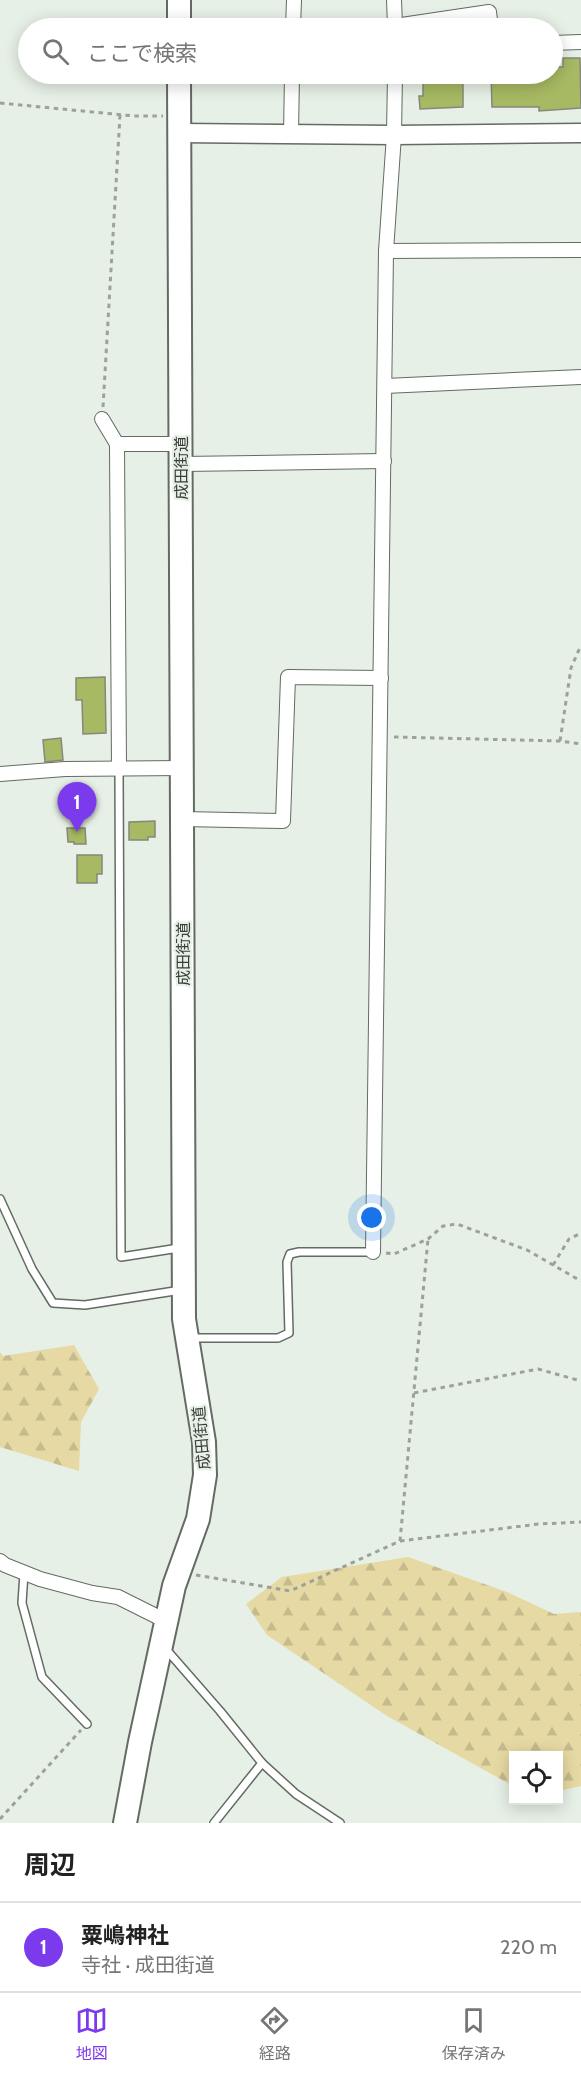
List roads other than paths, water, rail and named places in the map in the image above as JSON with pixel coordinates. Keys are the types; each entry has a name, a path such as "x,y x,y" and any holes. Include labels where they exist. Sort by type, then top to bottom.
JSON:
{"highway":[{"path":"179,0 179,18"},
{"name":"成田街道","path":"125,1823 174,1586 198,1519 205,1475 204,1442 184,1319 179,84"}],"street":[{"path":"293,18 294,0"},
{"path":"394,0 395,18"},
{"path":"435,18 489,6"},
{"path":"563,43 581,42"},
{"path":"291,134 292,84"},
{"path":"373,1252 386,251 394,135 395,84"},
{"path":"180,124 291,134 581,133"},
{"path":"386,251 581,250"},
{"path":"385,386 581,377"},
{"path":"102,419 117,444 119,769"},
{"path":"117,444 181,454 384,461"},
{"path":"182,819 283,821 288,676 381,678"},
{"path":"0,774 76,769 183,768"},
{"path":"0,1561 24,1573 92,1593 118,1597 166,1621"}],"lane":[{"path":"119,769 121,1257 183,1248"},
{"path":"0,1199 32,1269 53,1302 84,1305 184,1289"},
{"path":"188,1338 278,1338 289,1333 287,1262 290,1254 373,1252"},
{"path":"24,1573 22,1603 42,1677 87,1724"},
{"path":"161,1644 262,1763 296,1794 340,1823"},
{"path":"214,1823 262,1763"}],"place":[{"name":"粟嶋神社","path":"77,832"}]}
